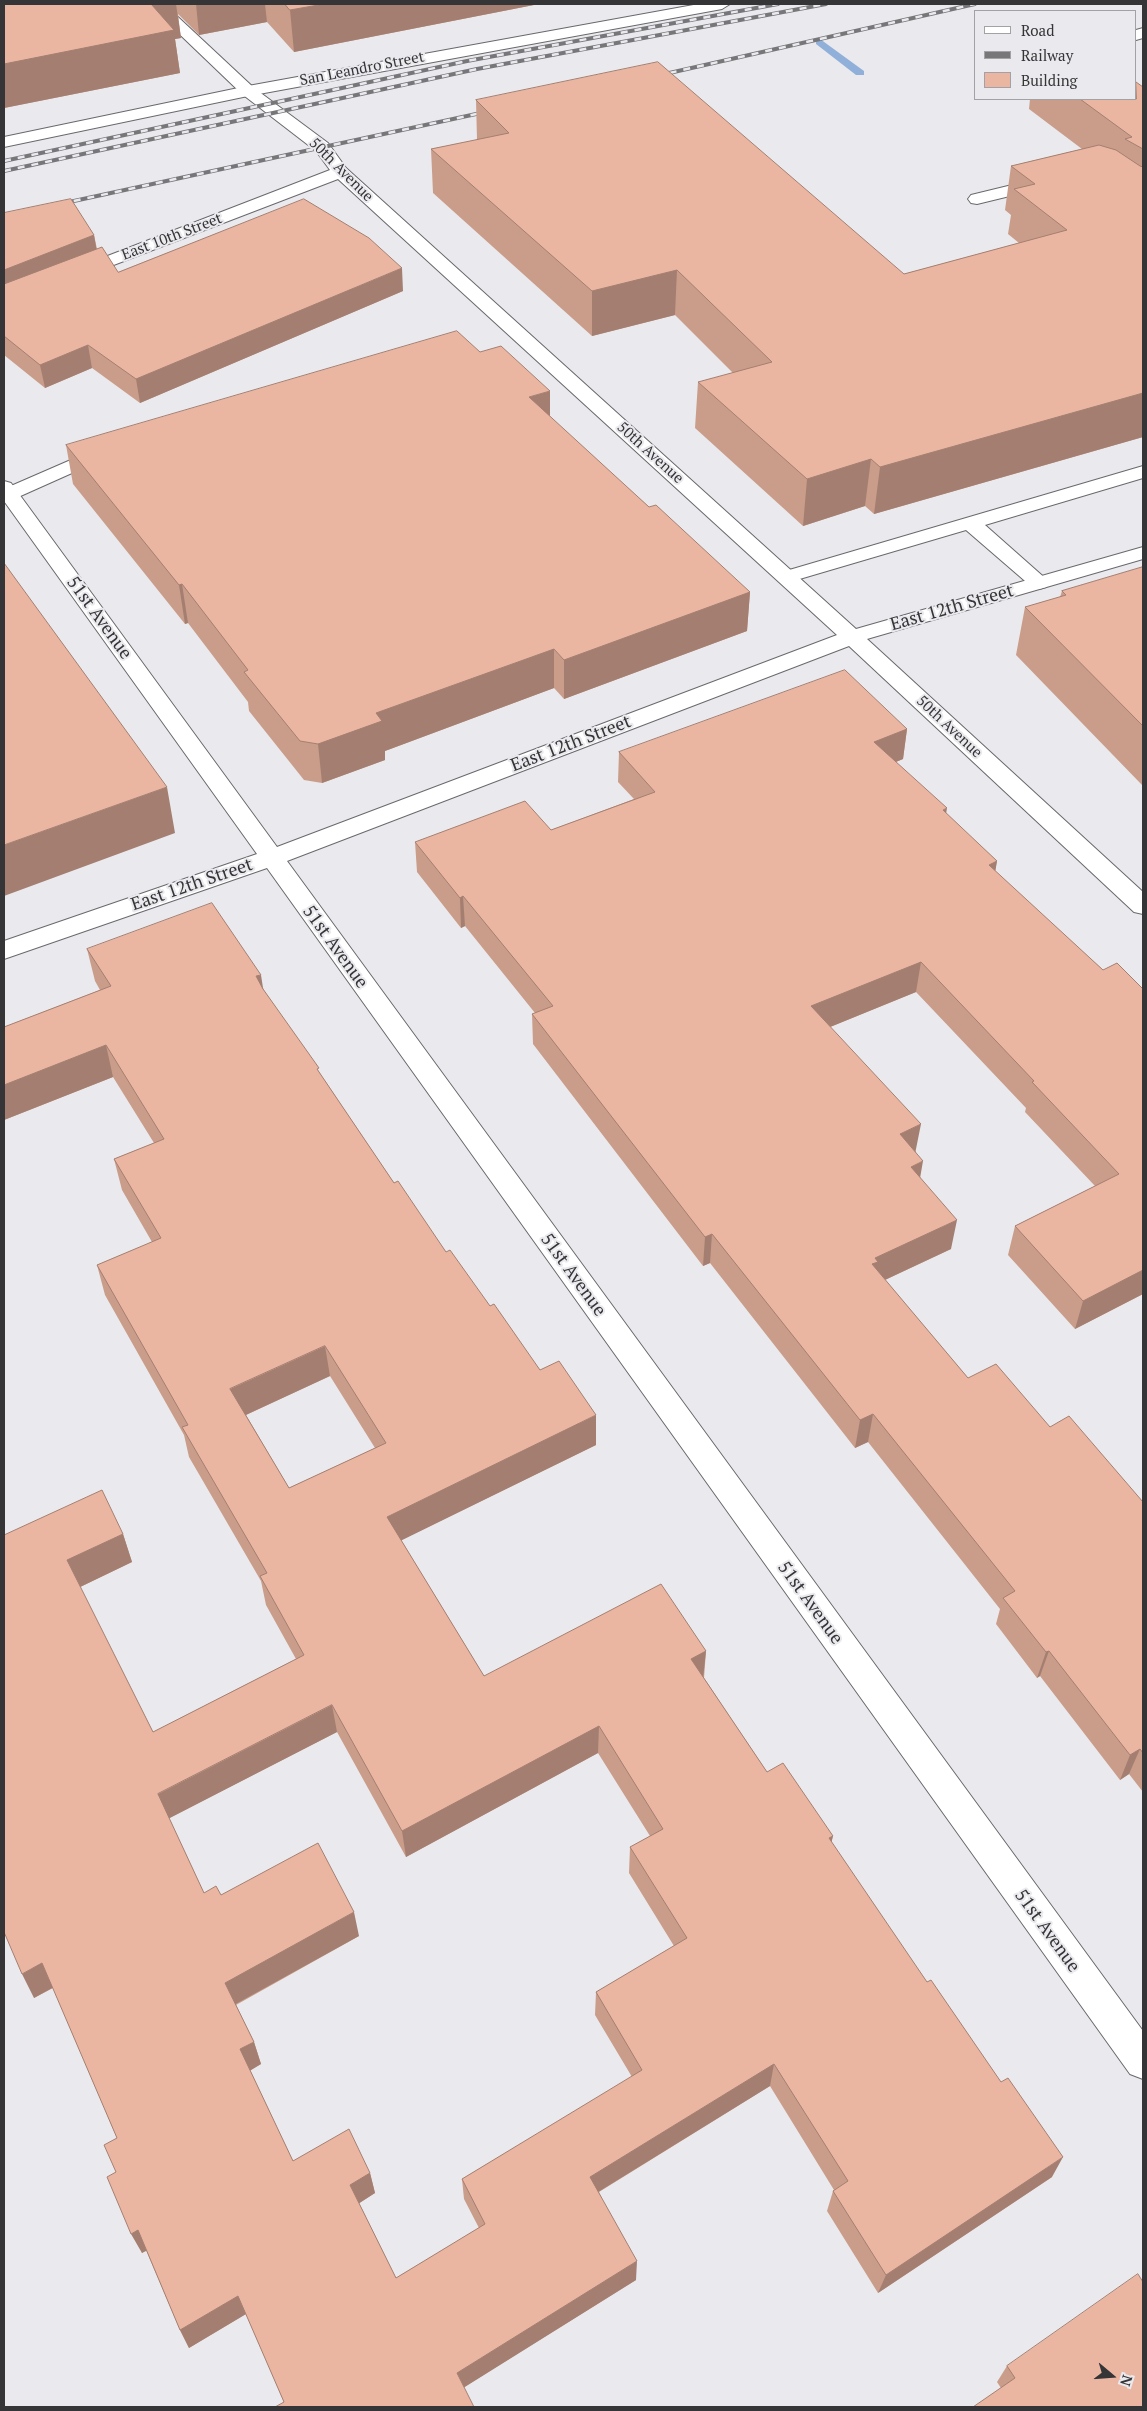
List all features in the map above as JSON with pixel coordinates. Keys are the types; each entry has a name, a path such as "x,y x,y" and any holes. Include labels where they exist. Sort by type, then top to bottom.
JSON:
{"street":[{"name":"50th Avenue","path":"156,4 248,91 322,147 340,172 852,637 1143,906"},
{"name":"San Leandro Street","path":"4,142 248,91 722,4"},
{"name":"East 10th Street","path":"4,302 340,172"},
{"path":"977,199 1018,187 1065,178"},
{"path":"6,491 123,443"},
{"path":"786,577 1143,472"},
{"name":"51st Avenue","path":"6,491 1143,2061"},
{"path":"970,523 1039,583"},
{"name":"East 12th Street","path":"4,950 271,858 852,637 1143,553"}],"building":[{"path":"4,4 151,4 174,30 4,64"},
{"path":"285,4 324,4 290,10"},
{"path":"658,62 904,274 1067,230 1014,189 1035,184 1011,166 1099,145 1116,150 1143,167 1143,393 880,467 871,459 807,479 698,382 772,362 677,270 592,291 431,149 509,133 476,100"},
{"path":"1137,83 1143,87 1143,149 1125,139 1132,137 1081,100 1137,100"},
{"path":"71,199 94,235 4,270 4,213"},
{"path":"304,199 369,238 402,268 136,379 88,345 40,365 4,336 4,284 102,247 118,272"},
{"path":"457,331 480,352 501,346 550,391 529,397 649,507 656,505 750,592 564,660 554,649 376,713 382,721 318,744 300,741 244,672 248,670 182,584 179,585 66,445"},
{"path":"4,563 167,787 4,845"},
{"path":"1143,567 1143,726 1025,607 1066,595 1062,591"},
{"path":"845,670 907,729 874,742 947,808 943,810 997,861 989,865 1103,970 1117,963 1143,989 1143,1270 1083,1301 1015,1226 1119,1174 1032,1082 1034,1081 921,962 811,1006 921,1124 900,1134 923,1161 911,1167 957,1220 875,1258 878,1262 872,1264 968,1378 996,1364 1050,1427 1069,1416 1143,1502 1143,1753 1140,1749 1130,1755 1049,1651 1046,1652 1003,1598 1015,1591 873,1414 860,1420 712,1234 705,1237 532,1014 553,1006 463,896 460,898 415,842 525,801 551,830 655,792 619,752"},
{"path":"212,903 261,975 256,976 263,989 319,1068 317,1069 394,1183 398,1181 446,1252 450,1250 490,1306 494,1304 540,1370 559,1361 596,1415 387,1517 484,1676 661,1584 706,1651 691,1659 767,1772 783,1763 833,1836 829,1838 927,1982 931,1980 1001,2082 1008,2078 1063,2157 886,2275 833,2191 848,2181 774,2064 590,2177 637,2261 457,2373 474,2407 275,2407 284,2402 238,2296 180,2330 138,2230 131,2234 107,2177 116,2172 104,2145 117,2138 42,1963 22,1974 4,1932 4,1535 102,1490 123,1534 67,1560 153,1732 304,1655 260,1576 267,1573 182,1427 188,1425 97,1265 161,1238 114,1159 164,1139 106,1045 4,1085 4,1027 111,986 87,949","holes":["325,1346 386,1443 289,1488 230,1389","332,1705 402,1831 599,1726 663,1829 630,1847 687,1938 596,1992 642,2070 462,2179 485,2224 396,2278 350,2185 370,2173 349,2129 293,2161 240,2049 254,2042 225,1983 354,1912 318,1843 221,1895 216,1886 204,1893 158,1794"]},
{"path":"1138,2274 1143,2282 1143,2407 973,2407 1015,2378 1007,2366"}],"waterway":[{"path":"820,42 860,73"}],"railway":[{"path":"4,161 467,61 778,4"},
{"path":"4,171 477,69 826,4"},
{"path":"656,76 975,4"},
{"path":"60,204 490,111"}]}
